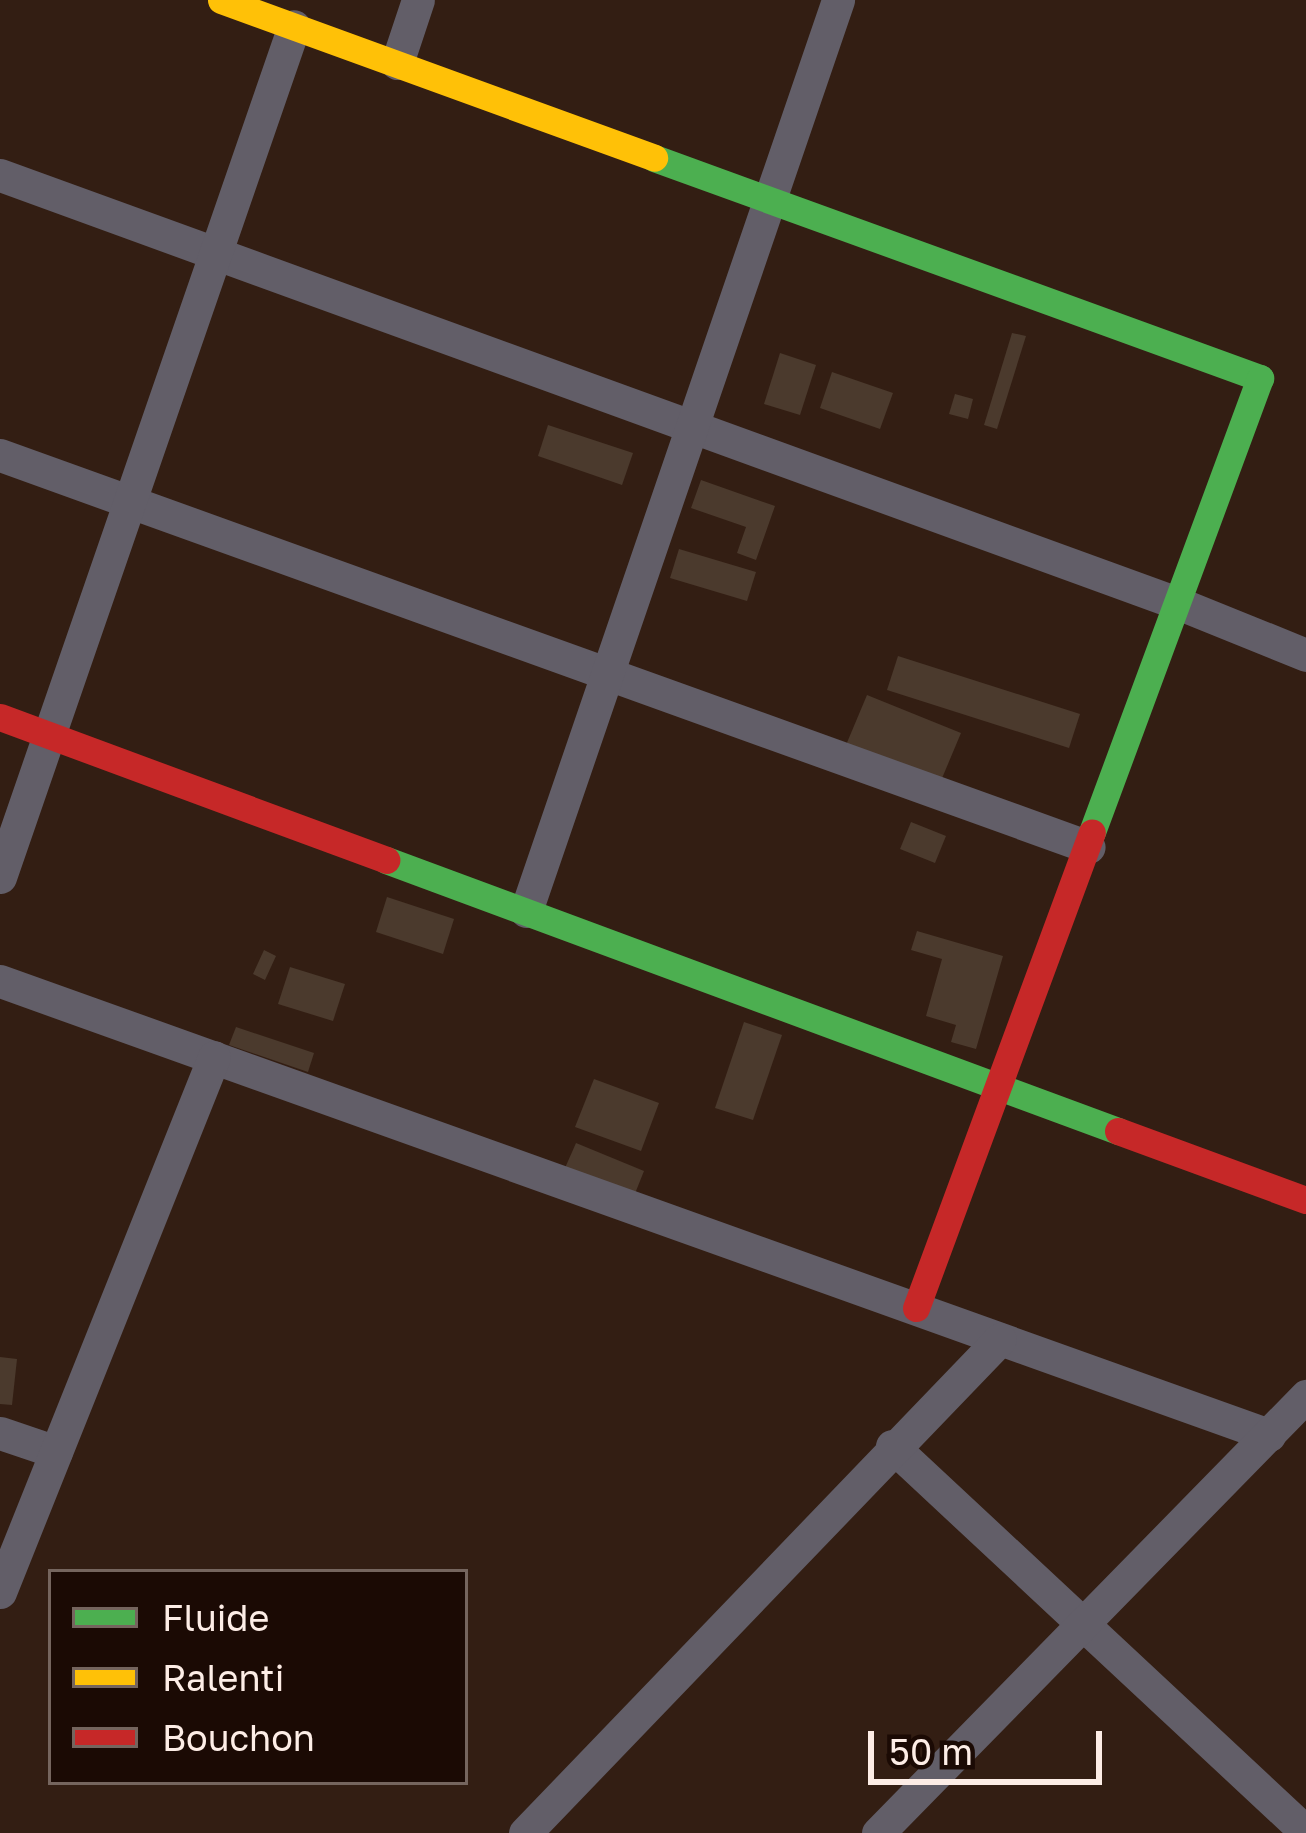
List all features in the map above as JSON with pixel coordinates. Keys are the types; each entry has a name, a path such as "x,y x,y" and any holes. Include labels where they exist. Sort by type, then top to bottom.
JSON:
{"street":[{"path":"221,0 1260,378 916,1308"},
{"path":"398,63 418,0"},
{"path":"526,911 838,0"},
{"path":"0,877 294,26"},
{"path":"0,175 1180,604 1306,655"},
{"path":"0,455 1089,847"},
{"path":"0,717 1306,1200"},
{"path":"0,981 1269,1435"},
{"path":"0,1592 214,1058"},
{"path":"525,1833 892,1446 1000,1339"},
{"path":"878,1833 1306,1396"},
{"path":"0,1433 56,1453"},
{"path":"892,1446 1306,1832"}],"building":[{"path":"1012,333 1026,336 997,429 984,425"},
{"path":"780,353 816,365 800,415 764,404"},
{"path":"832,372 893,393 880,429 820,408"},
{"path":"955,394 973,399 968,419 949,414"},
{"path":"548,425 633,453 622,485 538,456"},
{"path":"701,480 775,506 756,560 737,553 746,527 691,508"},
{"path":"679,549 756,572 747,601 670,578"},
{"path":"898,656 1080,714 1069,748 887,690"},
{"path":"867,695 961,733 940,783 846,745"},
{"path":"911,822 946,836 935,863 900,849"},
{"path":"387,897 454,919 443,954 376,932"},
{"path":"917,931 1003,956 976,1049 951,1042 956,1025 926,1016 942,959 911,950"},
{"path":"264,950 276,956 265,980 253,974"},
{"path":"290,967 345,984 333,1021 278,1004"},
{"path":"744,1022 782,1035 753,1120 715,1108"},
{"path":"236,1027 314,1053 308,1072 229,1045"},
{"path":"594,1079 659,1103 641,1151 575,1127"},
{"path":"576,1143 644,1171 634,1196 565,1168"},
{"path":"0,1357 17,1359 12,1405 0,1404"}],"traffic: fast":[{"path":"654,158 1260,378 1092,832"},
{"path":"386,860 1118,1131"}],"traffic: slow":[{"path":"221,0 654,158"}],"traffic: jam":[{"path":"0,717 386,860"},
{"path":"916,1308 1092,832"},
{"path":"1118,1131 1306,1200"}]}
